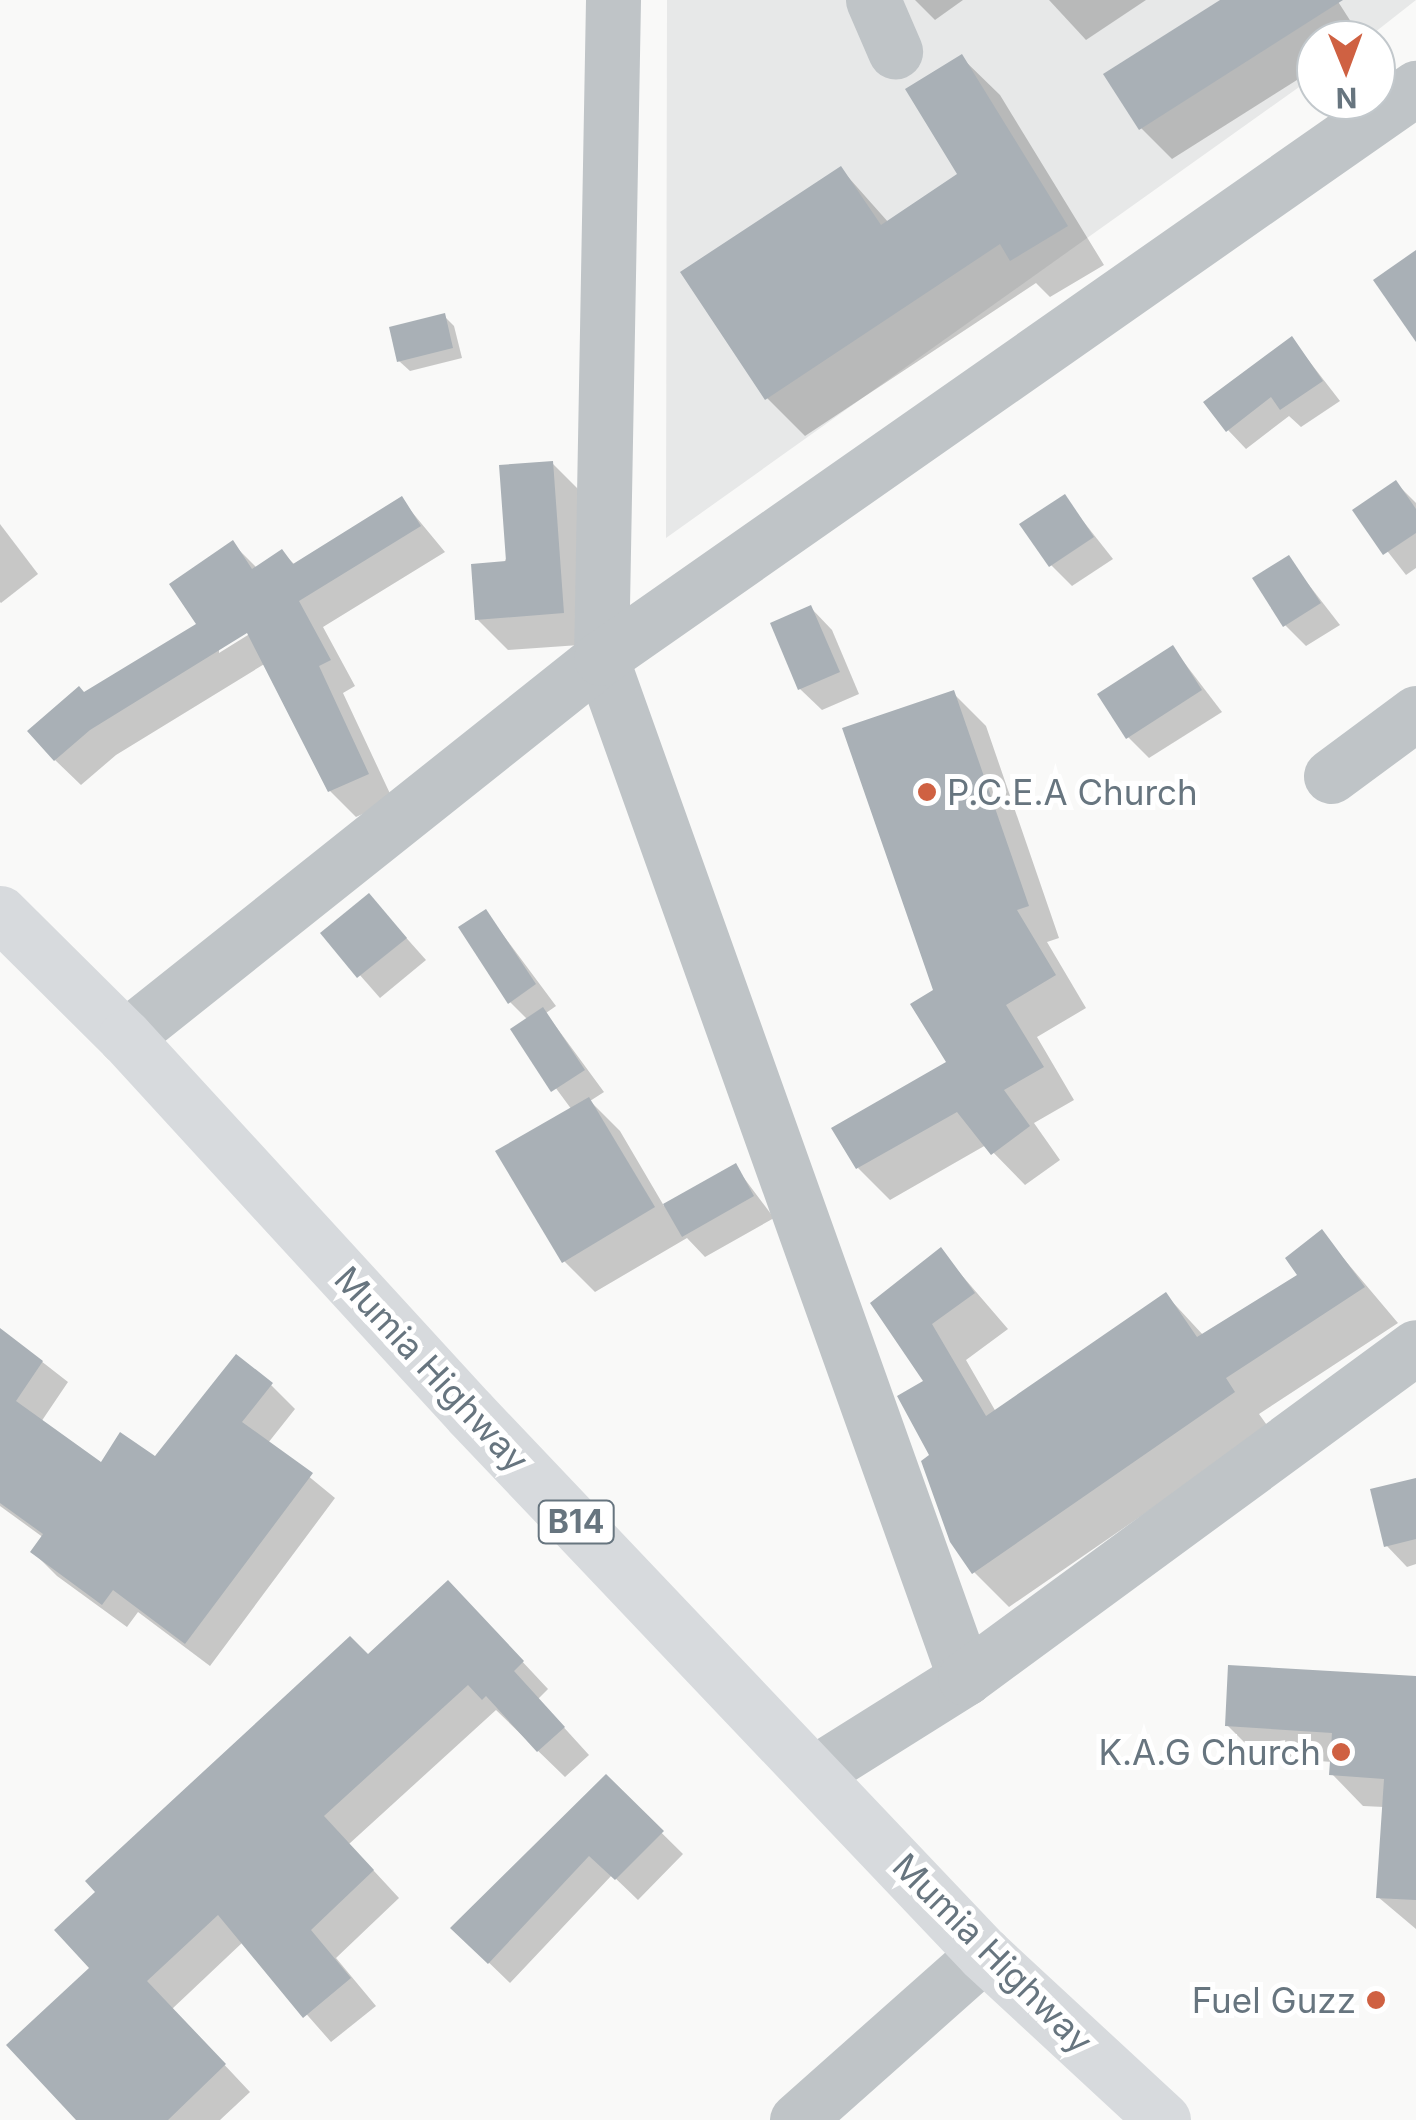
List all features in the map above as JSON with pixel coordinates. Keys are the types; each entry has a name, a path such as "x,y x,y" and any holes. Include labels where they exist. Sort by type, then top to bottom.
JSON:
{"highway":[{"name":"Mumia Highway","path":"0,913 126,1038 470,1414 817,1771 984,1954 1163,2120"}],"street":[{"path":"613,0 601,658 965,1678"},
{"path":"873,0 895,51"},
{"path":"126,1038 601,658 1416,88"},
{"path":"1331,776 1416,712"},
{"path":"817,1771 965,1678 1416,1347"},
{"path":"797,2120 984,1954"}],"shaded area":[{"path":"667,0 1416,0 1390,20 1296,20 1296,89 666,538"}],"building":[{"path":"1220,0 1343,0 1312,20 1296,20 1296,30 1139,130 1103,74"},
{"path":"962,54 1068,226 1010,261 1000,244 765,400 680,272 841,166 881,225 957,174 905,89"},
{"path":"1416,250 1416,342 1373,280"},
{"path":"445,313 453,348 397,362 389,327"},
{"path":"1292,336 1323,381 1280,410 1271,397 1226,432 1203,402"},
{"path":"553,461 564,613 475,620 471,564 506,561 499,465"},
{"path":"1396,480 1416,509 1416,533 1383,555 1352,510"},
{"path":"1065,494 1094,537 1049,567 1019,524"},
{"path":"402,496 421,526 299,601 331,660 319,666 369,774 328,792 247,633 90,730 54,761 27,731 79,686 84,692 196,624 169,584 233,540 252,569 282,549 293,564"},
{"path":"1289,555 1321,603 1283,627 1252,578"},
{"path":"811,605 840,672 798,690 770,623"},
{"path":"1173,645 1202,690 1126,739 1097,694"},
{"path":"954,690 1029,906 1017,910 1056,975 1006,1005 1044,1067 1004,1090 1030,1126 991,1155 957,1112 856,1169 831,1128 946,1062 910,1004 933,990 842,728"},
{"path":"369,893 407,938 357,978 320,933"},
{"path":"486,909 536,984 508,1004 458,927"},
{"path":"543,1007 585,1070 551,1092 510,1029"},
{"path":"589,1097 655,1207 562,1263 495,1151"},
{"path":"736,1163 754,1196 682,1237 663,1204"},
{"path":"1322,1229 1365,1287 1226,1378 1235,1392 972,1574 950,1542 921,1461 929,1455 897,1396 923,1381 870,1303 941,1247 975,1293 932,1324 986,1416 1166,1292 1197,1337 1297,1275 1285,1258"},
{"path":"0,1328 43,1361 16,1401 101,1462 120,1432 155,1456 236,1354 273,1383 242,1422 313,1473 185,1644 113,1590 102,1605 30,1552 43,1534 0,1503"},
{"path":"1416,1478 1416,1539 1384,1547 1370,1489"},
{"path":"448,1580 524,1661 514,1671 565,1727 537,1752 486,1696 482,1700 468,1685 324,1816 374,1870 311,1930 351,1978 303,2018 218,1915 147,1981 226,2064 168,2120 76,2120 6,2045 89,1968 54,1930 95,1892 85,1881 350,1636 368,1654"},
{"path":"1228,1665 1416,1676 1416,1900 1376,1898 1384,1779 1329,1775 1332,1733 1225,1726"},
{"path":"606,1774 664,1831 615,1880 589,1856 488,1964 450,1928"}],"place":[{"name":"P.C.E.A Church","path":"927,792"},
{"name":"K.A.G Church","path":"1341,1752"},
{"name":"Fuel Guzz","path":"1376,2000"}]}
